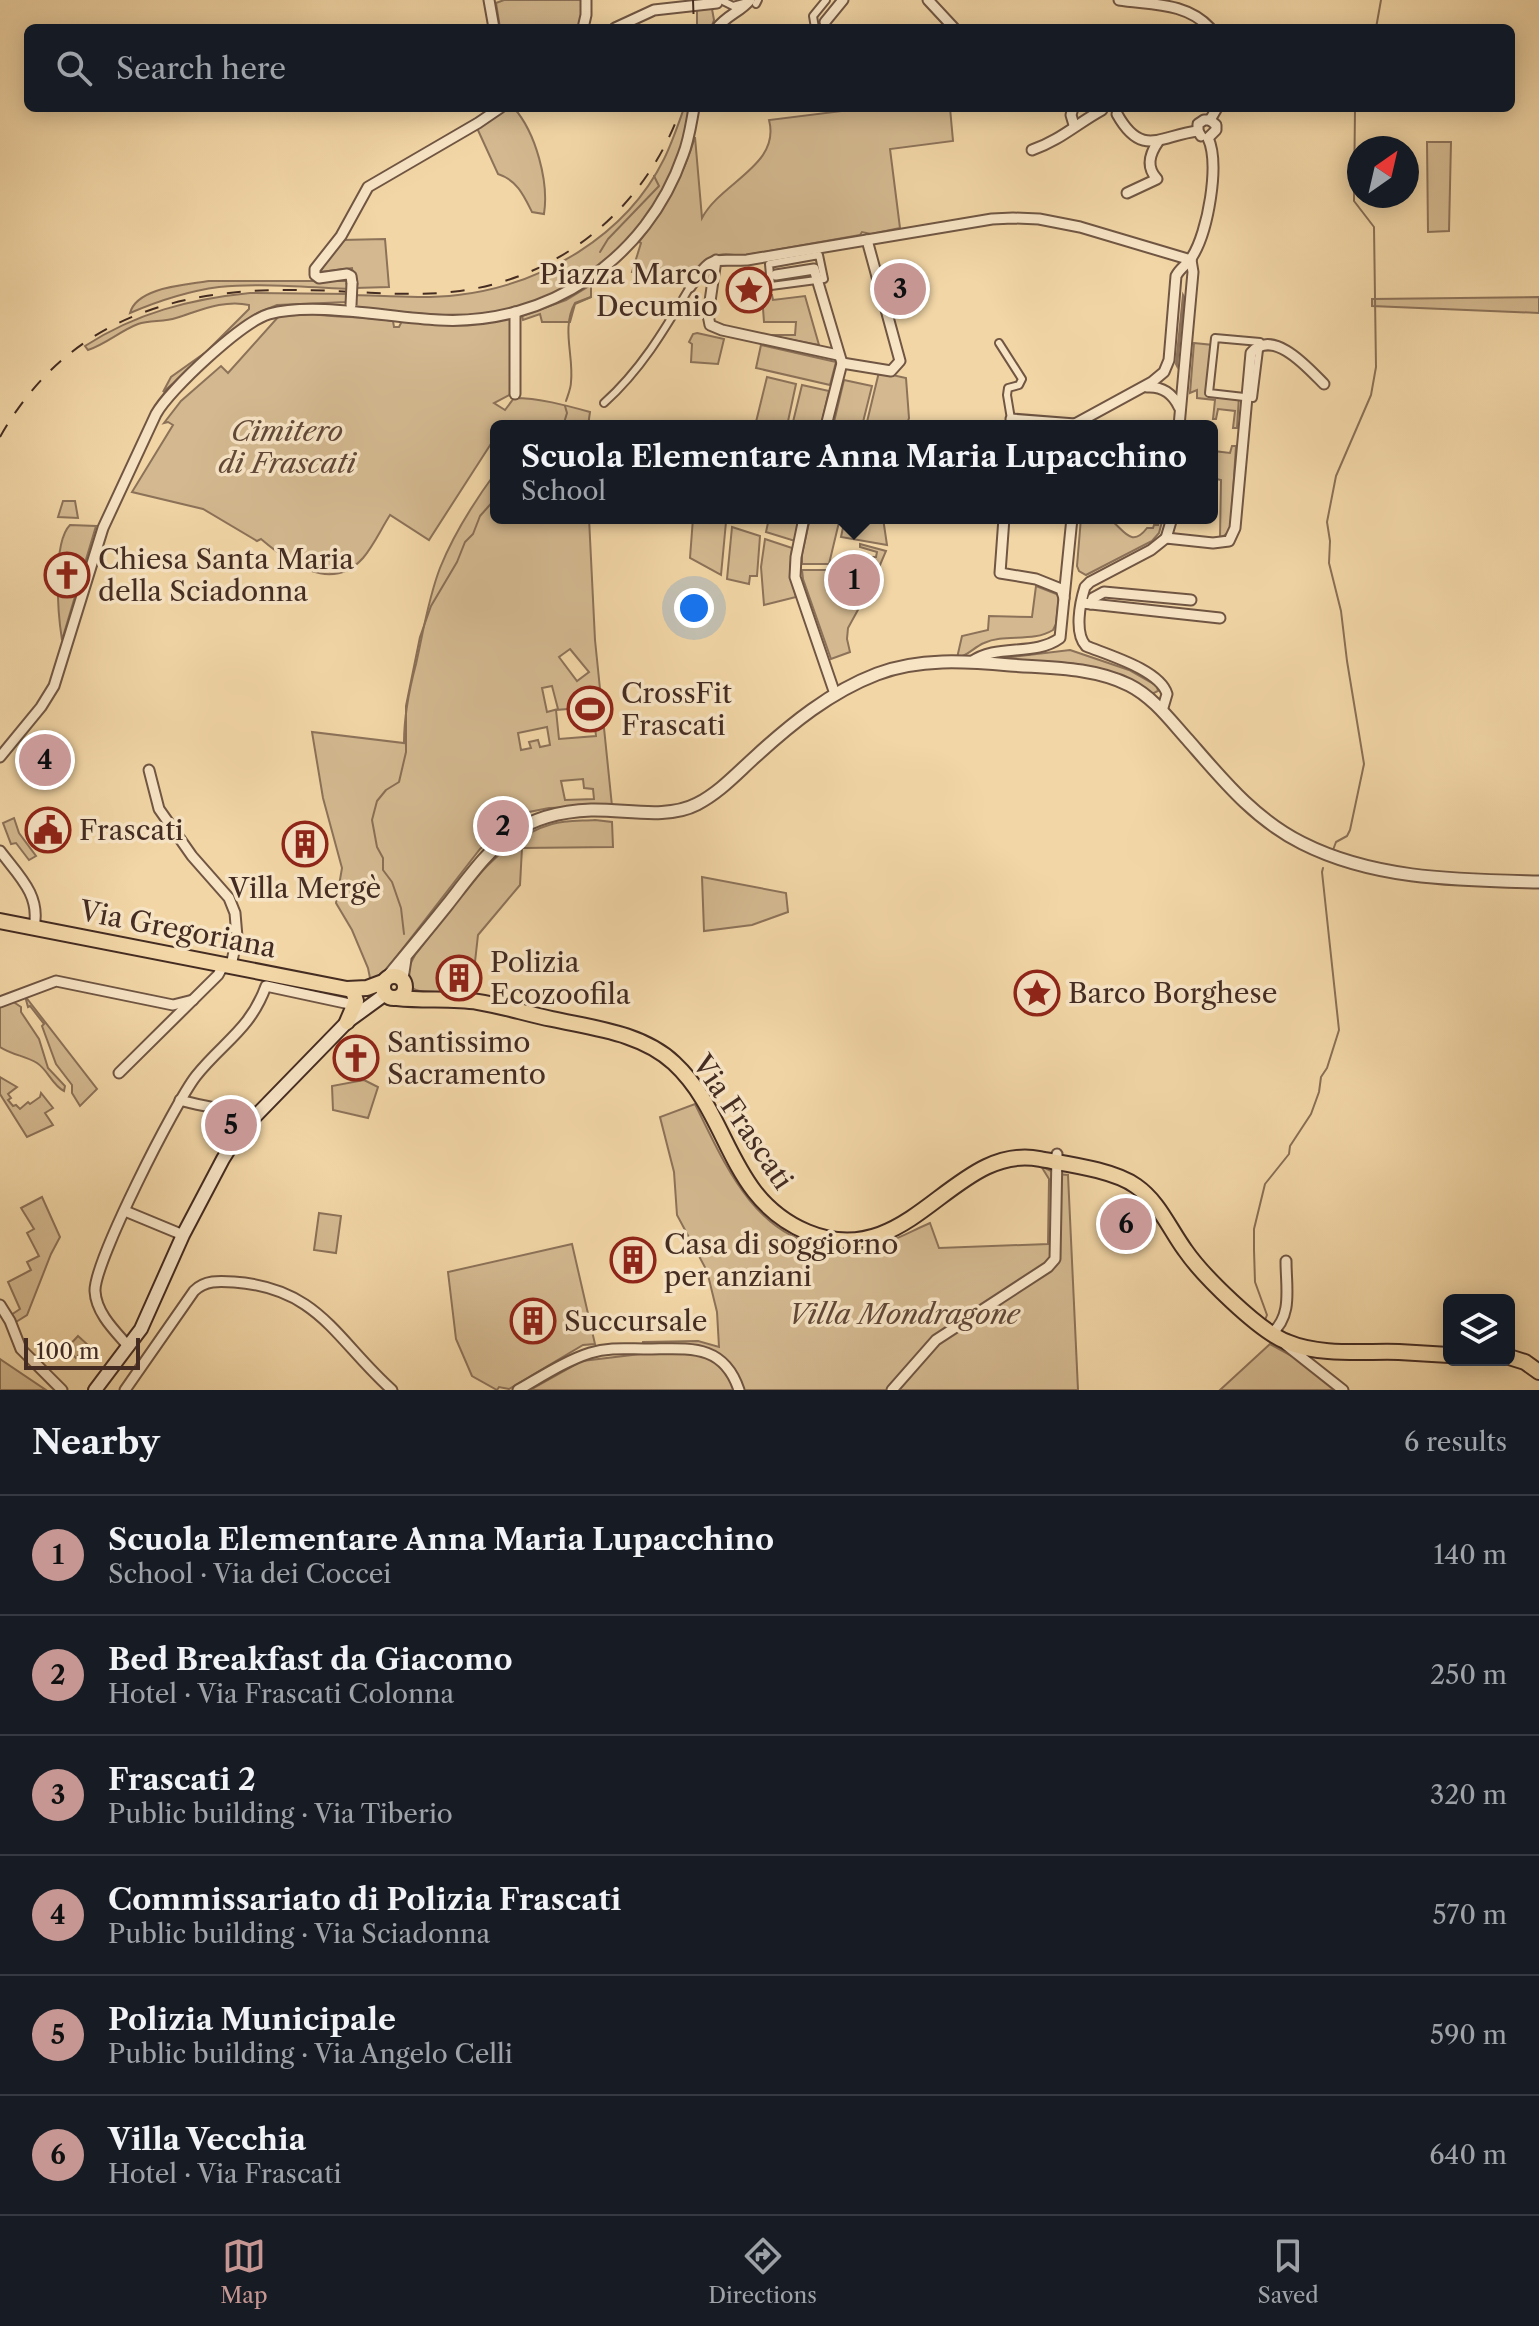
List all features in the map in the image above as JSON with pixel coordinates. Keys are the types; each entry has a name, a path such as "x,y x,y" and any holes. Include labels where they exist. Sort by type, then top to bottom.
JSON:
{"main road":[{"name":"Via Gregoriana","path":"0,921 376,994"},
{"name":"Via Frascati","path":"376,994 477,1002 614,1033 655,1049 674,1063 698,1093 758,1199 787,1223 826,1238 852,1242 877,1236 923,1211 998,1160 1057,1158 1117,1176 1137,1186 1158,1208 1190,1257 1271,1334 1288,1343 1306,1348 1443,1355"},
{"path":"95,1390 129,1347 147,1317 183,1235 227,1152 250,1119 376,994"},
{"path":"1515,1359 1539,1372"}],"street":[{"path":"489,0 493,24"},
{"path":"584,24 586,0"},
{"path":"814,24 813,16 826,0"},
{"path":"825,22 843,0"},
{"path":"1119,0 1181,9 1205,24"},
{"path":"716,24 718,1"},
{"path":"624,24 654,10 718,1 728,10 750,3"},
{"path":"933,2 950,24"},
{"path":"719,24 727,15 750,3"},
{"path":"351,309 351,276 319,278 315,275 315,269 341,236 368,187 494,112"},
{"path":"0,757 52,690 105,521 161,406 175,387 264,315 351,309 468,321 492,319 543,304 576,288 600,272 629,245 659,206 684,153 693,112"},
{"path":"1072,112 1074,125"},
{"path":"1032,150 1069,132 1074,125 1097,112"},
{"path":"1120,112 1131,133 1143,140 1158,142 1198,131"},
{"path":"1210,120 1215,112"},
{"path":"1198,131 1201,121 1214,122 1216,130 1208,138"},
{"path":"1198,131 1208,138"},
{"path":"1084,420 1164,372 1169,360 1176,276 1181,267 1191,260 1201,240 1212,179 1213,156 1208,138"},
{"path":"1127,193 1157,179 1149,164 1158,142"},
{"path":"604,403 625,384 661,337 703,268 716,260 747,260 992,219 1039,219 1080,227 1191,260"},
{"path":"716,260 708,319 715,328 730,336 837,355 879,370 892,370 900,361 867,240"},
{"path":"819,255 824,279 817,281 771,286 769,264 819,255"},
{"path":"1179,420 1193,272 1191,260"},
{"path":"776,275 814,269 837,355 838,379 828,420"},
{"path":"515,312 515,394"},
{"path":"1246,397 1209,393 1215,338 1260,342 1260,345 1287,350 1324,384"},
{"path":"999,343 1022,379 1019,385 1008,388 1011,420"},
{"path":"1166,538 1213,543 1229,541 1235,528 1251,353 1260,345"},
{"path":"1141,388 1155,386 1170,394 1180,410"},
{"path":"803,524 795,577 835,694"},
{"path":"1003,524 1001,574 1036,579 1061,589 1064,598"},
{"path":"1057,641 1062,634 1071,524"},
{"path":"1087,585 1151,550 1166,538 1170,524"},
{"path":"1068,564 1078,579 1087,585"},
{"path":"1086,646 1079,632 1087,604 1087,585"},
{"path":"1087,604 1104,592 1191,600"},
{"path":"1087,604 1220,618"},
{"path":"971,662 984,654 1038,647 1069,639 1146,672 1161,682 1167,694 1162,711"},
{"path":"129,1347 97,1304 95,1281 103,1257 180,1100 196,1076 248,1022 259,1006 266,986 376,994 479,861 498,841 518,827 538,818 568,811 662,812 692,807 720,789 795,722 835,694 876,674 903,666 971,662 1102,675 1132,687 1162,711 1249,807 1283,832 1311,847 1354,863 1399,874 1539,882"},
{"path":"119,1073 228,965 237,937 235,913 229,898 192,856 159,809 149,770"},
{"path":"0,851 32,895 37,907 34,927"},
{"path":"1521,882 1539,875"},
{"path":"0,1002 56,981 173,1005 193,1000"},
{"path":"180,1100 250,1119"},
{"path":"892,1390 936,1340 1053,1263 1058,1249 1057,1158"},
{"path":"125,1211 183,1235"},
{"path":"1286,1261 1285,1314 1279,1327 1271,1334 1343,1390"},
{"path":"125,1390 192,1293 204,1283 223,1281 270,1287 297,1298 343,1338 392,1390"},
{"path":"0,1305 21,1349 62,1390"},
{"path":"518,1390 569,1362 611,1348 705,1351 726,1367 739,1390"}],"green space":[{"path":"504,0 583,0 583,17 581,24 499,24 496,3"},
{"path":"697,8 712,9 712,24 697,24"},
{"path":"499,112 517,112 522,118 543,173 544,214 532,212 515,184 498,174 477,128"},
{"path":"682,112 690,112 677,161 646,218 625,243 600,265 544,298 513,308 465,315 354,307 355,295 458,295 520,280 550,268 604,233 628,211 648,187 667,153"},
{"path":"834,112 950,112 953,141 890,149 900,228 871,234 862,232 860,235 740,256 713,256 702,265 687,287 670,279 632,272 639,242 672,192 695,137 702,218 711,205 758,161 770,136 769,120"},
{"path":"1427,142 1451,142 1449,231 1428,232"},
{"path":"385,239 389,287 355,288 352,268 320,272 341,240"},
{"path":"209,281 347,281 350,289 268,285 219,287 174,297 130,313 134,304 152,293"},
{"path":"591,285 591,297 575,304 570,322 542,322 540,314 523,320 522,316 566,300"},
{"path":"250,293 350,294 347,302 277,305 257,313 163,392 171,377 206,352 249,309 249,305 221,305 143,323 88,350 85,346 104,334 164,309"},
{"path":"762,295 772,295 773,300 805,296 819,345 767,335 795,335 796,322 764,322"},
{"path":"1184,297 1177,366 1176,364"},
{"path":"1539,297 1539,313 1372,306 1372,299"},
{"name":"Cimitero di Frascati","path":"313,314 373,318 393,321 394,327 399,327 402,321 486,322 510,318 511,394 494,403 505,410 514,398 562,404 590,412 589,420 490,420 490,445 429,540 390,515 363,558 351,568 324,574 310,571 284,557 261,539 257,541 203,509 132,492 173,425 164,423 181,401 221,366 228,373 279,316"},
{"path":"697,333 724,339 718,364 691,362 692,344 689,342"},
{"path":"1194,343 1213,345 1209,393 1239,396 1237,428 1233,428 1235,411 1218,409 1216,419 1213,419 1215,400 1197,398 1197,390 1190,393"},
{"path":"761,345 836,362 830,385 756,368"},
{"path":"879,372 906,378 908,420 867,420"},
{"path":"767,377 796,384 788,420 756,420"},
{"path":"844,380 872,386 864,420 834,420"},
{"path":"802,385 829,391 822,420 793,420"},
{"path":"1232,446 1236,446 1231,524 1228,533 1220,537 1221,480 1218,479 1218,452 1230,453"},
{"path":"490,480 490,524 589,524 595,640 612,806 549,808 529,812 511,822 480,849 383,974 371,983 352,930 336,903 342,868 323,798 312,732 404,743 409,693 429,604 446,555 472,506","holes":["570,649 589,672 577,681 559,657","552,686 558,709 547,712 542,688","593,707 596,736 559,739 556,710","547,727 550,745 540,747 538,740 529,742 531,748 521,750 518,733","583,779 584,788 593,789 594,799 565,800 561,781"]},
{"path":"63,501 75,501 78,518 58,517"},
{"path":"693,524 726,524 721,575 690,558"},
{"path":"768,524 798,524 795,541 766,532"},
{"path":"809,524 839,524 829,564 802,564"},
{"path":"844,524 884,524 887,545 841,537"},
{"path":"1080,524 1114,524 1125,534 1135,537 1147,528 1161,524 1152,541 1086,575 1077,566"},
{"path":"70,525 96,526 62,640 59,563 64,534"},
{"path":"732,527 760,536 757,576 750,576 749,584 727,579"},
{"path":"765,539 792,548 790,573 796,597 764,605 761,567"},
{"path":"860,544 886,551 848,628 850,652 831,659 802,570 831,570 844,590 859,593 869,581 871,557 876,557 877,552 860,547"},
{"path":"1036,586 1059,595 1053,630 1036,636 992,640 957,658 962,636 988,630 989,616 1032,617"},
{"path":"1070,650 1129,670 1157,686 1158,691 1152,694 1120,678 986,660"},
{"path":"14,818 19,833 36,856 29,860 16,843 11,844 3,823"},
{"path":"595,820 612,822 613,847 522,848 520,885 478,935 475,962 447,968 453,993 422,992 409,985 409,968 415,955 475,879 511,845 531,832 552,824"},
{"path":"702,877 786,893 788,912 752,925 704,931"},
{"path":"25,996 97,1089 80,1106 72,1093 72,1085 56,1064 42,1026 44,1024 28,1007"},
{"path":"12,1001 21,1007 21,1012 39,1039 48,1068 65,1086 64,1091 37,1063 0,1047 0,1007"},
{"path":"0,1077 17,1087 8,1094 11,1098 8,1100 20,1109 40,1097 41,1093 53,1108 45,1113 53,1125 27,1137 0,1094"},
{"path":"364,1080 378,1087 368,1118 333,1110 332,1086"},
{"name":"Villa Mondragone","path":"695,1104 730,1172 760,1212 778,1228 800,1240 825,1247 868,1248 930,1223 939,1248 1048,1244 1049,1179 1041,1166 1057,1174 1068,1175 1078,1390 530,1390 582,1361 640,1354 643,1342 698,1341 719,1347 717,1312 707,1271 677,1215 674,1172 660,1117"},
{"path":"42,1197 60,1237 27,1315 16,1322 11,1315 20,1309 8,1282 31,1270 27,1262 39,1256 27,1233 34,1229 21,1208"},
{"path":"319,1213 341,1216 336,1253 314,1250"},
{"path":"572,1244 595,1344 583,1345 509,1389 499,1387 497,1390 472,1376 456,1339 448,1272"},
{"path":"78,1336 88,1345 76,1358 66,1349"},
{"path":"1270,1344 1301,1361 1340,1390 1220,1390"},
{"path":"0,1359 46,1390 0,1390"}],"waterway":[{"path":"1377,24 1381,0"},
{"path":"1333,850 1336,842 1347,836 1350,830 1364,764 1341,611 1329,563 1327,522 1336,476 1371,395 1376,367 1374,227 1354,201 1355,112"},
{"path":"600,252 608,239 659,186 654,176"},
{"path":"566,401 571,382 569,322 575,303 591,297 591,285"},
{"path":"565,406 565,420"},
{"path":"404,934 401,908 392,882 383,870 383,858 377,847 372,820 377,801 386,790 399,782 406,752 406,706 420,637 431,606 465,542 473,534 480,516 490,505"},
{"path":"1265,1320 1267,1315 1255,1282 1254,1250 1254,1229 1265,1184 1289,1154 1290,1146 1311,1114 1339,1030 1323,868"}],"railway":[{"path":"693,0 694,24"},
{"path":"0,437 26,398 56,365 89,339 165,305 251,291 440,293 498,283 533,270 566,253 596,231 623,205 647,176 679,112"}],"place":[{"name":"Frascati 2","path":"900,289"},
{"name":"Piazza Marco Decumio","path":"749,290"},
{"name":"Chiesa Santa Maria della Sciadonna","path":"67,575"},
{"name":"Scuola Elementare Anna Maria Lupacchino","path":"854,580"},
{"name":"CrossFit Frascati","path":"590,709"},
{"name":"Commissariato di Polizia Frascati","path":"45,760"},
{"name":"Bed Breakfast da Giacomo","path":"503,826"},
{"name":"Frascati","path":"48,830"},
{"name":"Villa Mergè","path":"305,844"},
{"name":"Polizia Ecozoofila","path":"459,978"},
{"name":"Barco Borghese","path":"1037,993"},
{"name":"Santissimo Sacramento","path":"356,1058"},
{"name":"Polizia Municipale","path":"231,1125"},
{"name":"Villa Vecchia","path":"1126,1224"},
{"name":"Casa di soggiorno per anziani","path":"633,1260"},
{"name":"Succursale","path":"533,1321"}]}
